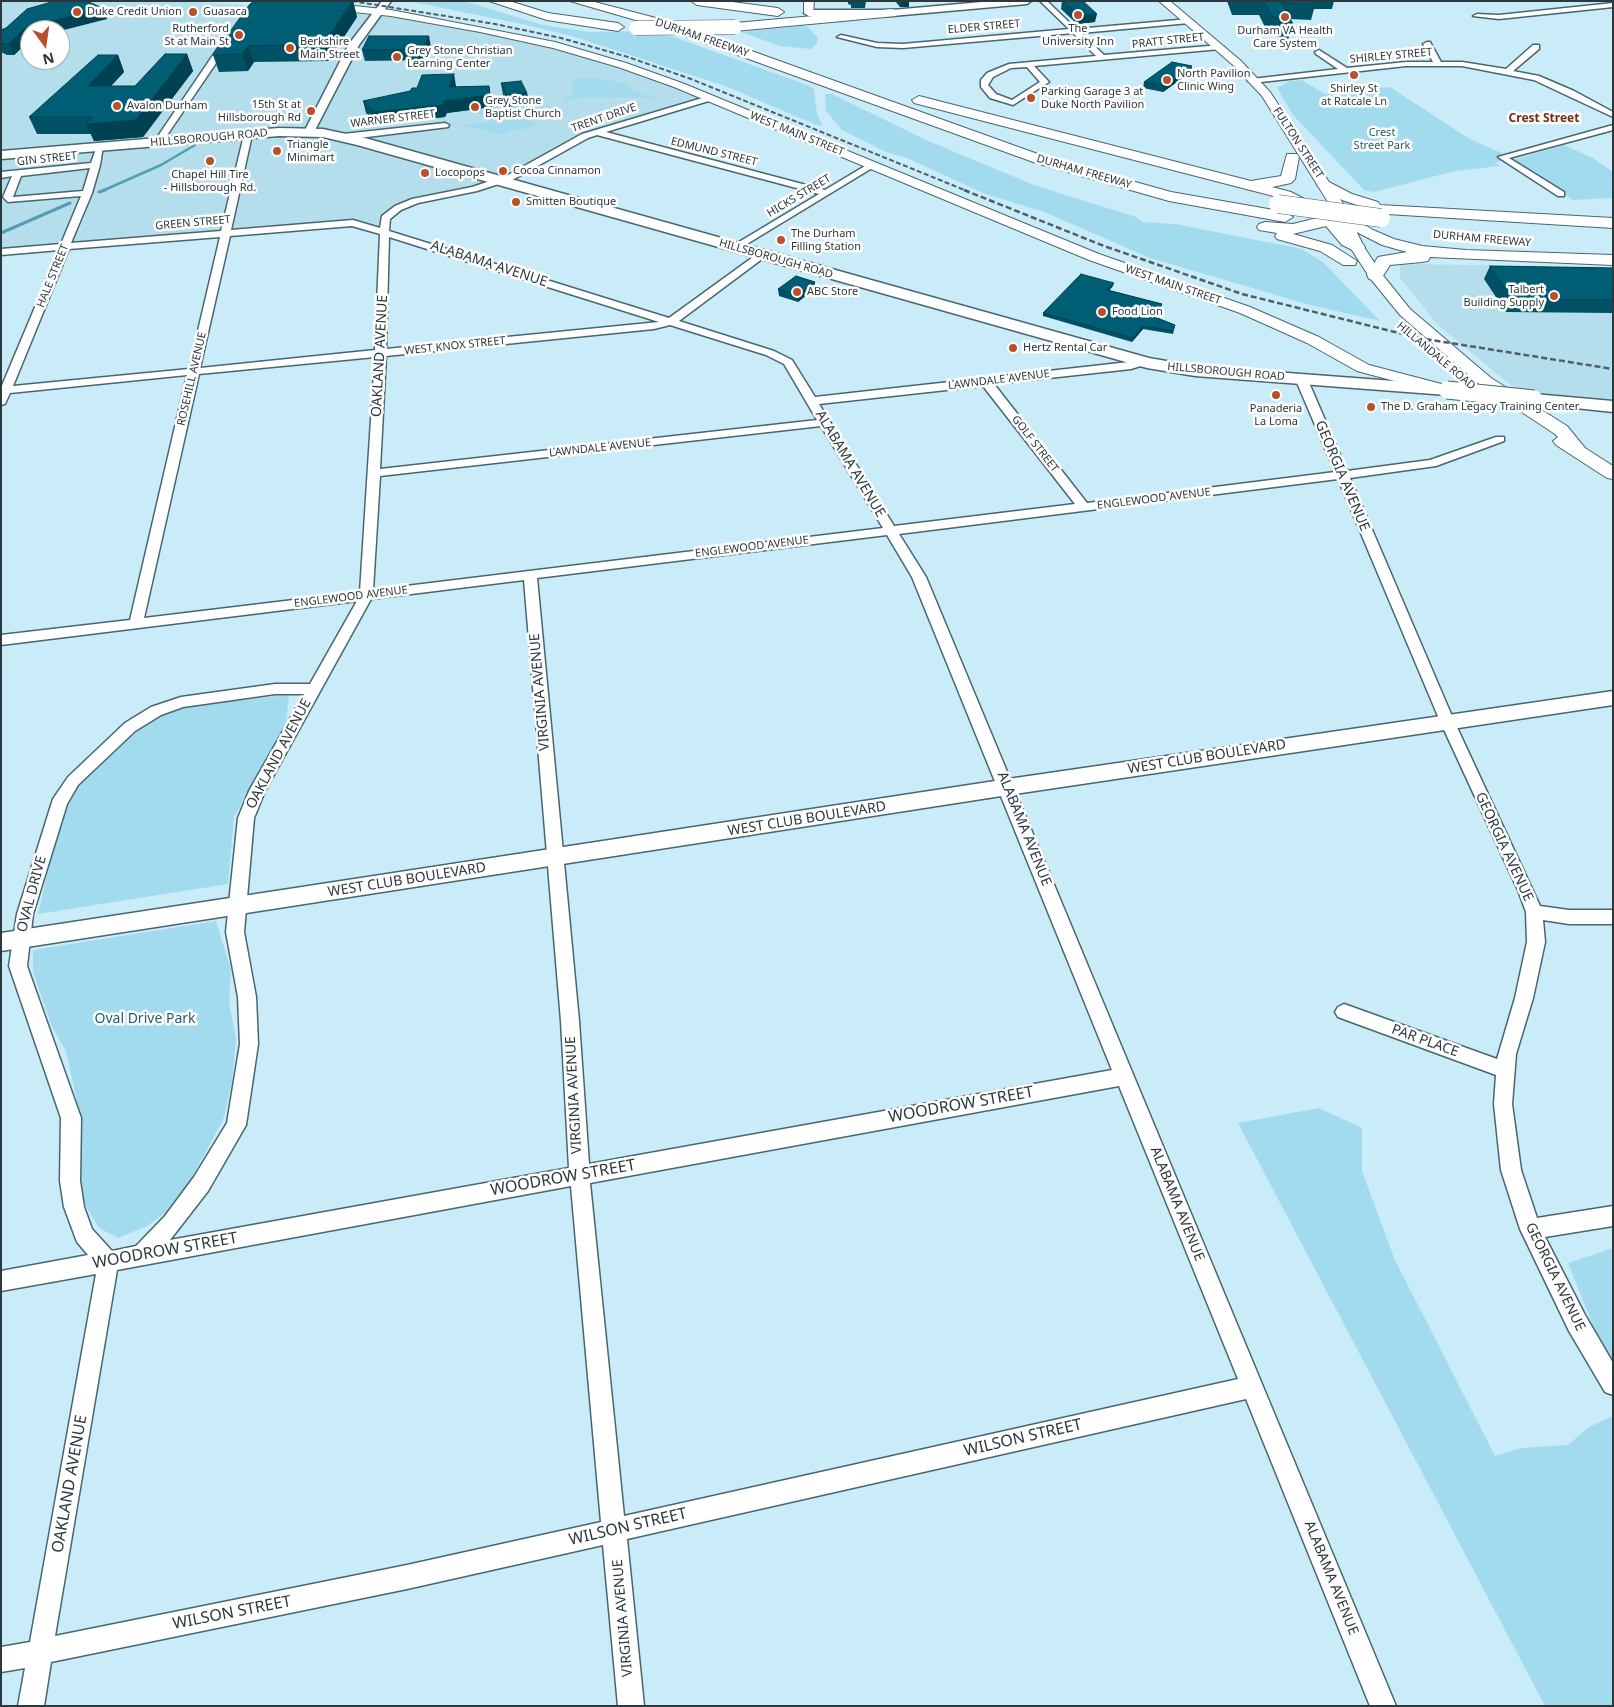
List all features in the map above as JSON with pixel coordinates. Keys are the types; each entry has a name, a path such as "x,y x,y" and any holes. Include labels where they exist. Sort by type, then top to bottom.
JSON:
{"highway":[{"path":"495,1 563,19 636,28 735,27 892,13"},
{"name":"DURHAM FREEWAY","path":"576,1 660,23 984,141 1078,171 1169,196 1384,225 1424,234"},
{"name":"DURHAM FREEWAY","path":"613,1 697,26 1012,138 1104,167 1281,211"},
{"path":"697,1 762,10 809,5"},
{"path":"769,24 798,19 809,5"},
{"path":"762,10 809,5"},
{"path":"836,76 891,91"},
{"path":"810,77 958,146"},
{"path":"908,96 1286,196 1328,209 1367,233 1403,247 1440,253 1613,260"},
{"path":"1245,184 1269,184 1286,180 1290,176 1292,158"},
{"path":"1217,221 1293,229 1312,226 1328,209 1353,200 1403,210"},
{"path":"1328,209 1403,210 1613,223"},
{"path":"1328,209 1348,242 1357,247"},
{"name":"DURHAM FREEWAY","path":"1384,225 1613,236"},
{"path":"1253,231 1313,243 1329,249 1352,268"},
{"name":"DURHAM FREEWAY","path":"1478,240 1613,248"},
{"path":"1375,275 1378,266 1384,261 1396,258 1490,259 1518,257"}],"main road":[{"name":"WEST MAIN STREET","path":"278,1 378,12 480,28 555,45 622,65 709,98 1094,257 1244,310 1297,334 1362,368 1447,390"},
{"name":"FULTON STREET","path":"1164,1 1220,47 1266,94 1328,209"},
{"name":"FULTON STREET","path":"1252,81 1252,93 1292,158 1328,209"},
{"name":"HILLSBOROUGH ROAD","path":"1,155 248,135 309,132 343,137 1139,361 1195,371 1356,382 1613,407"},
{"path":"1328,209 1352,268"},
{"name":"HILLANDALE ROAD","path":"1357,247 1375,275 1405,312 1433,338 1485,381 1561,430 1576,449"},
{"name":"HILLANDALE ROAD","path":"1375,299 1415,341 1471,386 1521,420 1576,449 1613,474"},
{"name":"WEST MAIN STREET","path":"1297,334 1302,341 1356,382"}],"street":[{"path":"309,132 354,44 387,1"},
{"path":"809,5 892,13 1027,1"},
{"path":"1044,1 1103,58"},
{"path":"1477,16 1498,17 1613,5"},
{"name":"ELDER STREET","path":"841,37 892,46 1189,21"},
{"path":"158,142 230,36"},
{"path":"1427,44 1438,63"},
{"name":"PRATT STREET","path":"1030,66 1045,82 1013,103 993,96 984,85 985,80 998,70 1010,66 1030,66 1220,47"},
{"path":"1508,71 1536,47"},
{"path":"1319,52 1346,71"},
{"name":"SHIRLEY STREET","path":"1252,81 1438,63 1508,71 1560,88 1613,115"},
{"name":"TRENT DRIVE","path":"386,232 386,216 403,206 501,181 584,136 709,98"},
{"name":"WARNER STREET","path":"343,137 445,125"},
{"path":"1561,194 1502,157 1613,127"},
{"name":"EDMUND STREET","path":"596,132 827,193"},
{"name":"ROSEHILL AVENUE","path":"136,624 248,135"},
{"name":"HALE STREET","path":"1,402 87,193 100,148"},
{"name":"GIN STREET","path":"1,175 96,165"},
{"name":"HICKS STREET","path":"737,247 873,165"},
{"path":"18,173 8,197 10,200 87,193"},
{"name":"GREEN STREET","path":"1,252 348,222 386,232"},
{"name":"ALABAMA AVENUE","path":"386,232 778,355 794,370 919,577 1008,788 1383,1706"},
{"name":"OAKLAND AVENUE","path":"141,1256 172,1223 201,1184 236,1125 249,1044 247,997 235,932 246,818 257,791 366,596 386,232"},
{"name":"WEST KNOX STREET","path":"6,390 654,326 671,322 763,254"},
{"name":"LAWNDALE AVENUE","path":"813,401 1096,368 1132,366 1139,361"},
{"name":"GEORGIA AVENUE","path":"1301,378 1447,721 1526,890 1534,912 1536,942 1524,998 1507,1054 1505,1070 1503,1104 1511,1170 1530,1229 1577,1323 1613,1384"},
{"name":"GOLF STREET","path":"985,381 1084,507"},
{"name":"LAWNDALE AVENUE","path":"374,473 826,422"},
{"name":"ENGLEWOOD AVENUE","path":"1,640 1432,463 1500,439"},
{"name":"VIRGINIA AVENUE","path":"530,574 570,1021 580,1175 631,1706"},
{"name":"OVAL DRIVE","path":"108,1262 84,1235 74,1207 70,1174 71,1118 18,966 11,940 25,914 59,803 73,781 130,727 156,712 192,700 275,689 313,688"},
{"name":"WEST CLUB BOULEVARD","path":"11,940 1447,721 1613,698"},
{"path":"1534,912 1569,917 1613,918"},
{"name":"PAR PLACE","path":"1344,1012 1505,1070"},
{"name":"WOODROW STREET","path":"1,1282 1125,1076"},
{"path":"1530,1229 1613,1216"},
{"name":"OAKLAND AVENUE","path":"30,1706 108,1262"},
{"name":"WILSON STREET","path":"1,1660 407,1578 1252,1387"}],"shaded area":[{"path":"1,1 198,2 309,9 444,22 553,45 624,67 705,98 582,135 509,176 465,191 394,209 383,231 353,222 1,252"},
{"path":"1400,264 1613,267 1613,399 1519,392 1438,325 1400,278"}],"green space":[{"path":"408,1 464,1 543,25 590,32 648,31 671,36 810,86 814,89 817,114 823,126 814,124 725,86 575,37 522,24"},
{"path":"803,26 809,28 818,38 817,43 811,49 780,46 741,32"},
{"path":"595,77 630,85 632,90 644,95 660,98 582,97 564,101 565,98 574,93 571,86 574,79"},
{"name":"Crest Street Park","path":"1302,80 1325,94 1390,87 1468,138 1515,159 1564,145 1593,158 1613,172 1613,198 1573,200 1511,160 1495,162 1500,166 1455,171 1374,192 1364,190 1293,115 1277,88 1290,81"},
{"path":"825,94 832,94 926,140 1034,185 1136,217 1142,222 1175,224 1302,249 1324,263 1380,321 1310,305 1150,258 1044,212 983,193 909,159 886,152 842,130 826,111"},
{"path":"537,102 544,107 520,117 490,121 482,118 477,109"},
{"path":"523,118 538,123 520,131 513,129 501,135 463,125"},
{"path":"289,695 286,723 234,817 228,884 38,914 65,796 129,734 170,711 197,704"},
{"name":"Oval Drive Park","path":"216,921 231,970 229,1002 236,1038 232,1082 223,1120 189,1183 168,1211 147,1226 118,1238 99,1228 84,1203 77,1180 80,1115 66,1051 52,1027 33,972 33,950"},
{"path":"1319,1108 1362,1128 1362,1171 1394,1258 1495,1456 1521,1448 1568,1445 1589,1427 1613,1416 1613,1706 1545,1706 1238,1123"},
{"path":"1613,1248 1613,1364 1596,1333 1568,1263"}],"building":[{"path":"55,1 87,1 102,8 56,20 20,20 20,33 9,44 1,44 1,30 6,28 27,9"},
{"path":"255,1 353,1 323,44 248,46 242,54 213,55 250,4"},
{"path":"1063,1 1083,1 1097,14 1078,15"},
{"path":"1264,1 1314,1 1315,4 1282,3 1293,24 1272,16"},
{"path":"369,36 429,36 422,49 362,50"},
{"path":"165,54 187,54 136,120 86,124 93,117 29,117 98,55 118,55 88,86 135,86"},
{"path":"1172,62 1192,66 1165,86 1144,82"},
{"path":"454,74 449,87 489,86 490,95 444,101 443,105 375,112 363,101 417,88 422,75"},
{"path":"521,81 527,93 507,95 501,83"},
{"path":"1490,266 1613,268 1613,300 1512,299"},
{"name":"Food Lion","path":"1081,274 1114,283 1107,290 1162,304 1152,316 1175,325 1173,331 1143,326 1133,338 1043,313"},
{"path":"796,276 815,282 798,295 778,289"}],"waterway":[{"path":"102,191 161,165 195,145"},
{"path":"1,233 70,203"}],"railway":[{"path":"352,1 495,24 561,38 628,57 691,79 967,191"},
{"path":"964,190 1104,246 1242,294 1419,338 1613,369"}],"place":[{"name":"Duke Credit Union","path":"77,12"},
{"name":"Guasaca","path":"193,12"},
{"name":"The University Inn","path":"1078,15"},
{"name":"Durham VA Health Care System","path":"1285,17"},
{"name":"Rutherford St at Main St","path":"239,35"},
{"name":"Berkshire Main Street","path":"290,48"},
{"name":"Grey Stone Christian Learning Center","path":"397,57"},
{"name":"Shirley St at Ratcale Ln","path":"1354,75"},
{"name":"North Pavilion Clinic Wing","path":"1167,80"},
{"name":"Parking Garage 3 at Duke North Pavilion","path":"1031,98"},
{"name":"Avalon Durham","path":"117,106"},
{"name":"Grey Stone Baptist Church","path":"475,107"},
{"name":"15th St at Hillsborough Rd","path":"311,111"},
{"name":"Triangle Minimart","path":"277,151"},
{"name":"Chapel Hill Tire - Hillsborough Rd.","path":"210,161"},
{"name":"Cocoa Cinnamon","path":"503,171"},
{"name":"Locopops","path":"425,173"},
{"name":"Smitten Boutique","path":"516,202"},
{"name":"The Durham Filling Station","path":"781,240"},
{"name":"ABC Store","path":"797,292"},
{"name":"Talbert Building Supply","path":"1554,296"},
{"name":"Food Lion","path":"1102,312"},
{"name":"Hertz Rental Car","path":"1013,348"},
{"name":"Panaderia La Loma","path":"1276,395"},
{"name":"The D. Graham Legacy Training Center","path":"1371,407"}],"district":[{"name":"Crest Street","path":"1544,119"}]}
